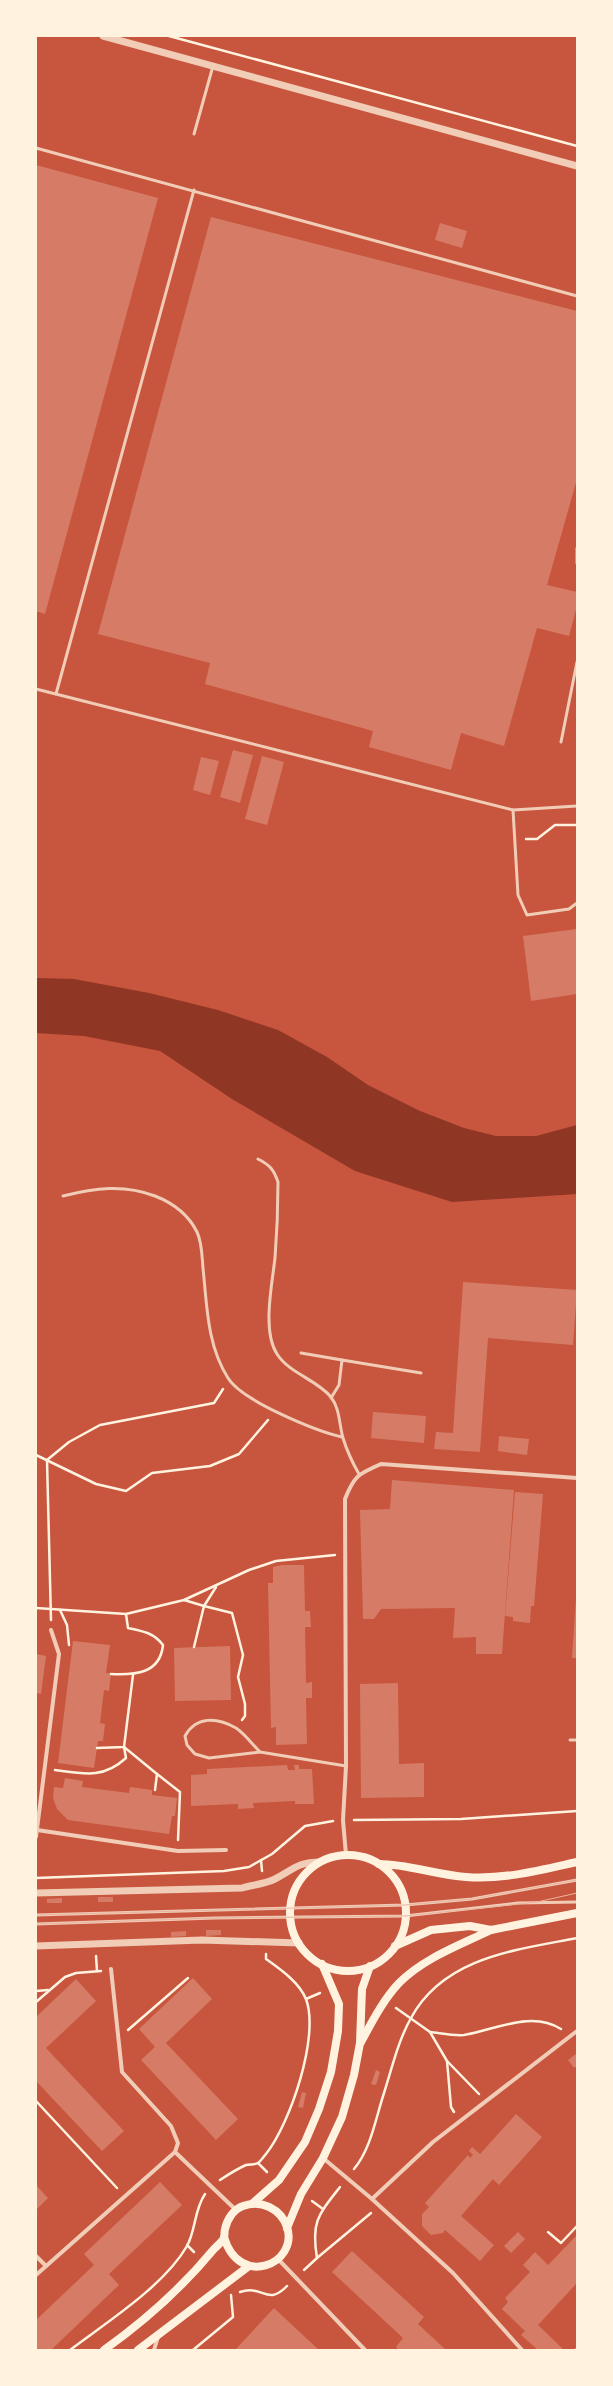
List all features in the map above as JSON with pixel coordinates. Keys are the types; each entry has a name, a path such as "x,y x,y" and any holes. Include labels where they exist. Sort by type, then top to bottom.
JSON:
{"main road":[{"path":"395,1947 403,1930 405,1905 396,1881 378,1864 363,1857 346,1855 320,1862 302,1878 294,1892 290,1907 293,1931 299,1943 307,1953 322,1964 346,1970 370,1966 384,1958 395,1947 431,1930 470,1926 491,1930"},
{"path":"378,1864 400,1864 432,1873 467,1877 523,1874 577,1862"},
{"path":"360,2043 385,2001 399,1983 420,1966 491,1930 577,1914"},
{"path":"322,1964 339,2004 338,2031 331,2072 319,2109 305,2142 279,2180 253,2203 236,2210 228,2219 224,2237 228,2250 237,2261 249,2266 259,2267 278,2259 285,2250 288,2239 288,2228 301,2194 323,2158 342,2117 354,2075 360,2043 362,1990 370,1966"},
{"path":"253,2203 265,2204 275,2209 283,2218 288,2228"},
{"path":"104,2350 157,2310 224,2237"},
{"path":"138,2350 249,2266"}],"street":[{"path":"103,36 577,166"},
{"path":"346,1855 343,1820 346,1766 345,1499 350,1486 359,1474 380,1464 577,1478"},
{"path":"36,1837 59,1654 51,1630"},
{"path":"37,1830 178,1851 226,1850"},
{"path":"36,1893 242,1888 274,1880 294,1866 306,1862 320,1862"},
{"path":"36,1946 202,1940 265,1940 299,1943"},
{"path":"36,2275 174,2152 178,2143 171,2126 122,2072 111,1969"},
{"path":"372,2199 433,2142 577,2030"},
{"path":"174,2152 236,2210"},
{"path":"323,2158 372,2199 453,2273 522,2350"},
{"path":"36,2256 46,2266"},
{"path":"278,2259 365,2350"},
{"path":"154,2350 159,2333"}],"lane":[{"path":"194,134 213,66"},
{"path":"36,148 577,296"},
{"path":"56,694 194,190"},
{"path":"577,548 577,563"},
{"path":"561,742 577,662"},
{"path":"36,689 513,810 577,806"},
{"path":"513,810 518,895 527,915 569,909 577,903"},
{"path":"258,1159 268,1164 274,1171 278,1182 275,1250 269,1313 270,1341 277,1354 289,1367 318,1386 331,1398 338,1412 342,1437 350,1460 359,1474"},
{"path":"63,1196 86,1190 108,1187 141,1190 171,1203 187,1217 198,1233 210,1336 218,1360 229,1380 245,1395 324,1433 342,1437"},
{"path":"301,1353 421,1373"},
{"path":"331,1398 338,1385 342,1360"},
{"path":"260,1752 236,1728 213,1721 199,1720 190,1727 185,1736 187,1745 195,1754 209,1758 260,1752 346,1766"},
{"path":"570,1740 577,1740"},
{"path":"36,1915 405,1905 472,1899 577,1880"},
{"path":"36,1924 290,1916 405,1916 518,1903 577,1902"}],"path":[{"path":"169,36 577,146"},
{"path":"515,840 537,839 555,826 577,825"},
{"path":"47,1460 69,1442 100,1425 214,1403 229,1380"},
{"path":"36,1455 96,1484 126,1491 152,1473 210,1466 239,1454 275,1410"},
{"path":"47,1460 52,1610"},
{"path":"36,1608 126,1614 184,1600 216,1587 249,1570 276,1561 346,1554"},
{"path":"194,1647 204,1606 216,1587"},
{"path":"184,1600 232,1613 243,1655 238,1677 245,1704 244,1716 236,1728"},
{"path":"111,1674 133,1675 143,1672 158,1662 162,1657 163,1645 157,1638 148,1632 128,1628 126,1614"},
{"path":"54,1770 93,1775 119,1764 126,1758 124,1747 133,1675"},
{"path":"96,1748 124,1747 180,1792 178,1851"},
{"path":"155,1790 157,1774"},
{"path":"369,1819 461,1819 577,1811"},
{"path":"36,1878 224,1871 249,1867 272,1854 305,1826 318,1822"},
{"path":"261,1860 264,1882"},
{"path":"317,2258 314,2238 316,2221 358,2164 366,2149 402,2038 411,2017 425,1998 448,1976 470,1964 500,1954 577,1938"},
{"path":"70,2350 152,2286 173,2266 187,2245 197,2206 212,2186 232,2172 258,2163 280,2134 298,2089 310,2025 306,1999 298,1986 279,1968 266,1959 265,1940"},
{"path":"96,1956 97,1971"},
{"path":"36,2002 69,1975 111,1969"},
{"path":"118,2037 138,2022 188,1978"},
{"path":"36,1991 49,1990"},
{"path":"411,2017 430,2032 447,2060 486,2101"},
{"path":"430,2032 462,2035 518,2021 540,2022 564,2031"},
{"path":"447,2060 451,2107 460,2122"},
{"path":"36,2101 125,2197"},
{"path":"193,2350 233,2317 232,2296 249,2289 272,2296 277,2296 317,2258 379,2206"},
{"path":"548,2232 561,2243 577,2226"}],"shaded area":[{"path":"36,978 74,979 149,993 218,1010 278,1030 327,1057 368,1085 420,1111 464,1128 496,1136 536,1136 577,1125 577,1194 452,1202 355,1171 232,1099 160,1051 84,1036 36,1033"}],"building":[{"path":"36,165 158,198 45,614 36,611"},
{"path":"211,217 577,311 577,479 547,585 577,592 577,606 569,636 537,628 504,746 461,733 451,770 369,747 373,731 205,684 210,663 98,634"},
{"path":"440,223 467,231 462,248 435,240"},
{"path":"233,750 253,755 240,803 220,797"},
{"path":"262,756 284,762 267,825 245,819"},
{"path":"201,757 219,761 210,795 193,790"},
{"path":"577,929 577,994 531,1001 523,936"},
{"path":"463,1282 577,1290 573,1345 488,1338 480,1452 434,1449 436,1432 453,1433"},
{"path":"373,1412 426,1416 424,1443 371,1438"},
{"path":"499,1436 529,1439 527,1455 498,1451"},
{"path":"392,1480 514,1490 502,1654 476,1654 476,1637 453,1638 455,1608 381,1609 374,1619 363,1619 360,1510 390,1509"},
{"path":"515,1492 543,1494 534,1606 531,1606 530,1623 513,1621 513,1617 505,1616"},
{"path":"282,1565 304,1565 305,1611 310,1611 311,1627 305,1627 306,1683 312,1682 312,1698 306,1698 307,1744 276,1745 276,1727 271,1728 268,1583 273,1583 273,1567"},
{"path":"576,1598 577,1658 572,1658"},
{"path":"73,1641 110,1645 106,1673 111,1673 109,1691 104,1690 100,1723 105,1724 103,1741 98,1741 94,1768 58,1763"},
{"path":"230,1646 231,1700 175,1701 174,1648"},
{"path":"36,1654 46,1656 41,1694 36,1693"},
{"path":"398,1683 399,1764 424,1763 424,1797 361,1798 360,1684"},
{"path":"287,1765 288,1770 295,1770 294,1765 299,1765 299,1769 312,1769 314,1804 295,1804 295,1801 253,1803 254,1808 238,1809 238,1804 191,1806 191,1775 207,1774 207,1769"},
{"path":"65,1778 83,1781 82,1787 129,1793 130,1787 152,1790 152,1795 177,1798 175,1816 172,1816 169,1834 68,1820 57,1809 53,1798 54,1787 63,1788"},
{"path":"98,1897 113,1897 113,1902 98,1902"},
{"path":"62,1898 62,1903 47,1903 47,1899"},
{"path":"206,1930 221,1930 221,1935 206,1936"},
{"path":"186,1931 186,1936 171,1937 171,1932"},
{"path":"193,1978 212,1999 166,2043 238,2119 216,2140 141,2060 155,2047 139,2029"},
{"path":"76,1979 96,2001 46,2048 124,2131 102,2151 36,2081 36,2017"},
{"path":"577,2053 577,2066 574,2068 568,2060"},
{"path":"376,2070 380,2072 376,2085 371,2084"},
{"path":"302,2092 306,2093 303,2108 298,2107"},
{"path":"516,2114 542,2137 499,2185 493,2179 461,2216 494,2245 480,2261 445,2230 443,2233 431,2235 422,2226 422,2214 429,2207 425,2203 468,2155 470,2158 473,2155 469,2151 472,2147 480,2154"},
{"path":"160,2182 182,2205 109,2274 119,2285 51,2350 36,2350 36,2320 94,2265 84,2254"},
{"path":"36,2185 48,2198 36,2210"},
{"path":"518,2232 525,2239 511,2253 504,2246"},
{"path":"577,2235 577,2283 538,2325 564,2350 538,2350 521,2335 525,2331 502,2309 508,2302 505,2298 530,2272 523,2265 535,2252 548,2265"},
{"path":"352,2251 424,2317 418,2324 446,2350 399,2350 396,2347 403,2338 332,2272"},
{"path":"274,2308 319,2350 235,2350"}],"tram line":[{"path":"36,1915 405,1905 472,1899 577,1880"},
{"path":"36,1924 215,1918 405,1916 537,1902 577,1893"}]}
